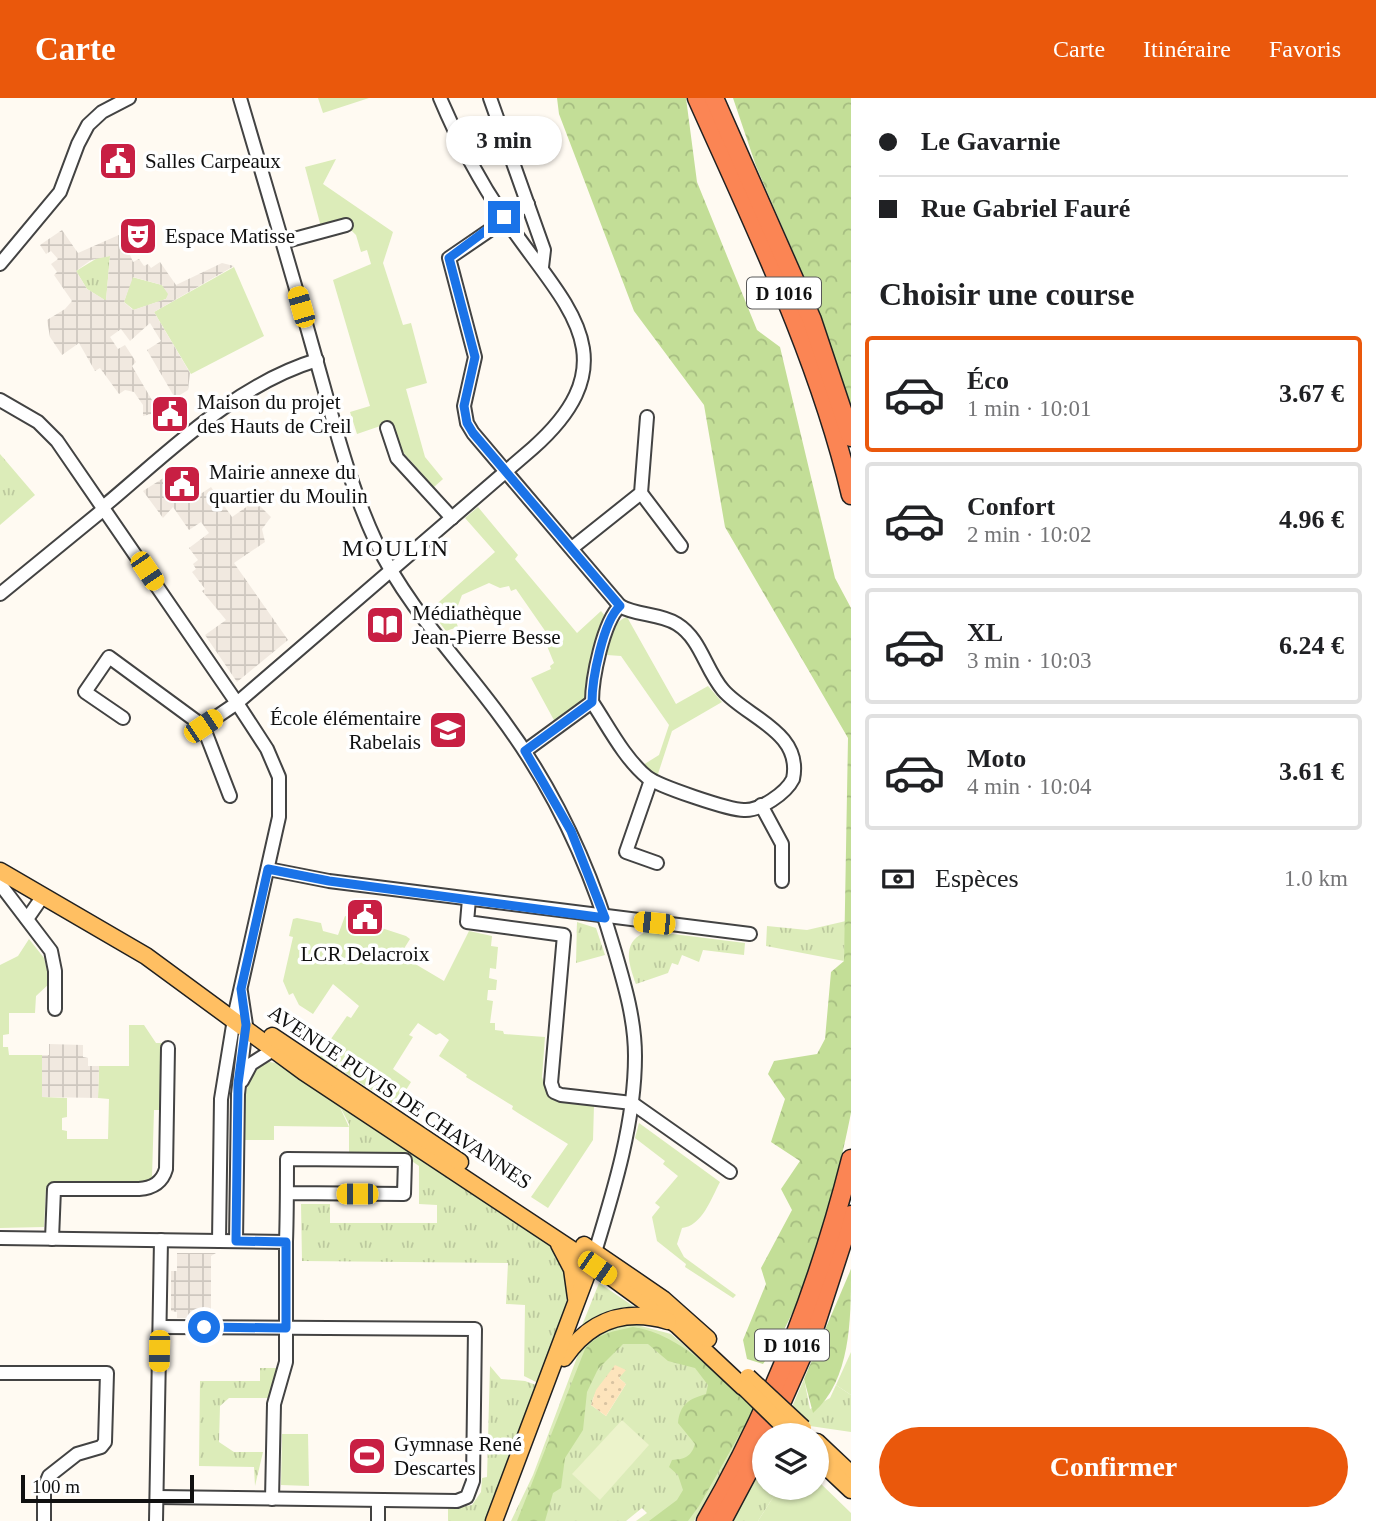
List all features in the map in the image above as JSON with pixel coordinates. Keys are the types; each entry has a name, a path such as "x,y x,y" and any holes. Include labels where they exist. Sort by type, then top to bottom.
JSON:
{"highway":[{"name":"D 1016","path":"697,98 799,328 821,389 851,495"},
{"name":"D 1016","path":"714,98 812,320 851,437"},
{"path":"726,98 750,179"},
{"name":"D 1016","path":"706,1521 751,1440 798,1331 820,1268 851,1159"},
{"name":"D 1016","path":"821,1310 851,1214"},
{"name":"D 1016","path":"772,1423 851,1237"},
{"path":"722,1521 752,1464"}],"main road":[{"name":"AVENUE PUVIS DE CHAVANNES","path":"0,871 139,951 596,1260"},
{"name":"AVENUE PUVIS DE CHAVANNES","path":"240,1021 273,1050 553,1237 596,1260"},
{"path":"553,1237 572,1269 576,1296 573,1313"},
{"path":"494,1521 573,1313 596,1260"},
{"path":"596,1260 677,1325 791,1423"},
{"path":"502,1521 564,1358 596,1260"},
{"path":"596,1260 671,1305 745,1382"},
{"path":"564,1358 586,1332 612,1318 643,1316 677,1325"},
{"path":"829,1453 851,1474"},
{"path":"829,1469 851,1490"}],"street":[{"path":"0,264 61,192 78,144 88,125 102,112 129,98"},
{"path":"240,98 361,508 392,570 525,751 571,831 605,918 633,1024 635,1062 632,1103 596,1260"},
{"path":"203,726 237,703 506,471 560,422 577,395 582,374 582,346 574,316 542,267 504,217 468,157 440,98"},
{"path":"490,98 544,250 542,267"},
{"path":"528,204 504,217 449,258 475,357 465,400 465,418 473,433 620,606 664,618 681,627 694,641 723,691 775,731 793,760 794,775 788,787 761,805 740,810 651,780 636,766 592,702 593,682 608,625 620,606"},
{"path":"282,242 346,225"},
{"path":"0,594 244,394 287,371 317,360"},
{"path":"0,400 32,418 52,435 237,703 271,755 279,777 279,817 241,989 236,1241"},
{"path":"647,417 640,493 681,545"},
{"path":"387,428 397,457 452,518"},
{"path":"572,548 640,493"},
{"path":"123,718 85,692 109,657 203,726 230,796"},
{"path":"525,751 592,702"},
{"path":"651,780 626,852 657,863"},
{"path":"761,805 782,844 782,881"},
{"path":"268,869 329,881 605,918 750,934"},
{"path":"0,884 53,957 55,1009"},
{"path":"27,919 43,895"},
{"path":"469,899 467,922 564,935 551,1083 554,1091 561,1095 632,1103 730,1172"},
{"path":"219,1241 222,1093 240,1021"},
{"path":"52,1239 54,1189 139,1189 152,1186 162,1179 166,1169 168,1048"},
{"path":"238,1094 251,1064 273,1050"},
{"path":"222,1093 238,1094"},
{"path":"272,1499 274,1404 286,1362 287,1159 405,1160 404,1194 287,1193"},
{"path":"0,1238 286,1242"},
{"path":"156,1521 161,1240"},
{"path":"157,1497 457,1501 471,1493 475,1329 160,1327"},
{"path":"0,1373 107,1373 105,1442 97,1449 76,1454 49,1476 44,1488 44,1521"},
{"path":"378,1500 378,1521"}],"green space":[{"path":"318,98 369,98 323,113"},
{"path":"557,98 686,98 697,182 757,330 780,347 835,578 851,608 851,1113 828,1209 807,1278 794,1310 763,1364 747,1359 743,1340 766,1284 761,1268 792,1210 781,1189 800,1161 771,1142 785,1099 768,1074 774,1061 817,1054 825,1039 831,972 844,961 848,738 725,527 704,405 634,311 559,114"},
{"path":"733,98 851,98 851,412 823,321 756,166"},
{"path":"336,159 323,184 393,232 383,263 403,325 411,323 427,383 406,389 425,457 443,479 434,487 401,450 392,422 357,434 350,412 370,406 333,280 371,264 367,250 361,252 356,235 346,225 321,227 305,167"},
{"path":"110,256 106,301 87,289 76,271 99,257"},
{"path":"234,267 264,336 191,374 154,312"},
{"path":"132,277 162,285 169,294 166,299 134,310 124,302"},
{"path":"0,454 35,495 0,525"},
{"path":"478,507 518,555 515,559 577,633 601,611 605,616 584,702 555,722 531,678 551,669 550,666 554,663 545,641 550,638 516,589 511,591 509,586 500,588 489,583 462,595 454,616 458,627 446,631 430,610 495,552 465,518"},
{"path":"627,617 676,704 708,686 722,702 672,731 657,777 643,765 659,755 669,725 621,656 607,655 614,628"},
{"path":"345,916 406,936 410,939 400,955 444,981 469,931 492,936 491,946 498,947 496,969 490,968 489,978 497,980 496,990 488,990 487,1000 493,1001 490,1023 495,1023 495,1030 503,1031 504,1034 545,1037 542,1077 547,1093 562,1101 594,1105 593,1140 548,1208 531,1197 568,1144 512,1109 513,1106 466,1077 467,1075 439,1056 449,1040 440,1033 436,1035 418,1023 409,1035 413,1037 393,1069 411,1082 396,1106 319,1056 347,1016 351,1018 359,1006 333,984 313,1014 299,1005 293,993 289,995 283,981 293,937 289,936 293,919 297,918 321,923 323,931 338,935"},
{"path":"846,921 844,961 766,946 767,926 807,930"},
{"path":"577,922 596,928 605,955 576,963"},
{"path":"649,931 745,943 744,955 703,950 699,962 682,955 678,965 672,963 668,973 636,984 629,960 630,946 640,935"},
{"path":"29,939 44,958 50,983 36,996 35,1013 9,1013 9,1034 3,1035 3,1047 8,1047 9,1055 42,1055 42,1097 67,1098 67,1117 62,1118 62,1130 67,1131 67,1139 108,1139 109,1099 98,1098 99,1066 129,1066 129,1025 144,1025 156,1043 164,1043 164,1110 154,1110 152,1177 149,1181 54,1181 54,1189 46,1187 44,1227 0,1228 0,965 18,956"},
{"path":"270,1062 282,1064 338,1103 349,1127 274,1126 274,1140 245,1140 248,1083 260,1066"},
{"path":"338,1103 548,1243 559,1261 567,1296 560,1330 540,1384 524,1376 525,1305 506,1304 508,1263 302,1261 301,1204 330,1204 330,1223 437,1223 437,1205 419,1204 419,1166 403,1155 349,1154 349,1124"},
{"path":"639,1123 720,1182 700,1217 682,1228 677,1244 684,1257 736,1295 733,1298 685,1267 686,1264 657,1241 652,1217 660,1207 655,1203 678,1176 663,1164 665,1161 635,1138"},
{"path":"851,1269 849,1328 842,1366 826,1399 813,1413 804,1379"},
{"path":"599,1283 642,1312 579,1333"},
{"path":"622,1325 637,1325 671,1334 759,1409 694,1521 636,1521 647,1513 642,1508 626,1521 511,1521 533,1475 579,1352 592,1337","holes":["625,1370 619,1378 626,1384 606,1416 591,1405 603,1382"]},
{"path":"633,1327 668,1338 684,1348 754,1409 699,1506 688,1521 649,1521 677,1500 683,1490 678,1475 669,1467 672,1460 689,1455 695,1444 678,1423 679,1417 686,1403 706,1394 708,1385 695,1368 668,1361 648,1344 623,1344 598,1369 587,1392 583,1430 565,1458 561,1488 553,1493 545,1521 517,1521 585,1349 601,1336"},
{"path":"851,1352 851,1395 836,1385"},
{"path":"490,1366 501,1379 525,1381 539,1386 488,1521 448,1521 448,1509 472,1505 481,1492 482,1478 487,1477"},
{"path":"260,1368 279,1368 270,1398 229,1398 220,1406 219,1442 234,1452 263,1452 255,1486 254,1467 199,1466 200,1381 260,1381"},
{"path":"804,1379 810,1409 830,1398 836,1385 851,1395 851,1432 829,1429 829,1423 807,1423 792,1407"},
{"path":"622,1420 649,1445 600,1500 572,1474"},
{"path":"282,1434 308,1434 309,1486 281,1485"},
{"path":"752,1479 752,1500 771,1500 758,1521 730,1521"},
{"path":"829,1492 851,1513 851,1521 758,1521 771,1500 829,1500"}],"sand":[{"path":"615,1365 626,1370 619,1378 626,1384 606,1416 591,1405 596,1390"}],"shaded area":[{"path":"62,230 78,253 121,234 133,262 139,259 144,266 148,264 151,268 160,262 176,285 222,263 234,266 154,312 190,373 188,390 175,398 147,350 161,341 150,323 130,341 121,329 110,337 118,349 125,345 136,362 132,366 159,412 143,416 143,405 134,392 125,390 119,394 100,368 95,371 79,343 62,355 50,337 47,320 65,309 72,301 54,275 57,272 51,264 58,259 51,251 46,254 40,245","holes":["110,256 106,300 105,300 87,289 76,271 91,260","133,277 162,285 168,294 166,299 133,310 124,302"]},
{"path":"168,475 184,498 196,490 199,495 211,487 232,517 255,501 271,517 262,529 265,542 234,563 288,640 237,682 205,635 226,620 202,591 205,589 192,572 196,569 193,564 198,560 189,548 209,533 201,522 189,530 173,507 163,518 143,491"},
{"path":"49,1044 83,1045 83,1057 88,1058 88,1066 99,1066 98,1098 42,1097 42,1055 49,1055"},
{"path":"177,1253 216,1253 211,1256 211,1314 201,1314 201,1318 177,1318 177,1312 171,1311 171,1271 177,1271"}],"place":[{"name":"Salles Carpeaux","path":"118,161"},
{"name":"Espace Matisse","path":"138,236"},
{"name":"Maison du projet des Hauts de Creil","path":"170,414"},
{"name":"Mairie annexe du quartier du Moulin","path":"182,484"},
{"name":"Médiathèque Jean-Pierre Besse","path":"385,625"},
{"name":"École élémentaire Rabelais","path":"448,730"},
{"name":"LCR Delacroix","path":"365,917"},
{"name":"Gymnase René Descartes","path":"367,1456"}],"district":[{"name":"MOULIN","path":"396,548"}],"route":[{"path":"204,1327 286,1328 286,1242 236,1241 238,1084 246,1025 241,989 268,869 329,881 605,918 571,831 525,751 592,702 593,682 608,625 620,606 473,433 464,411 475,357 449,258 504,217"}]}
